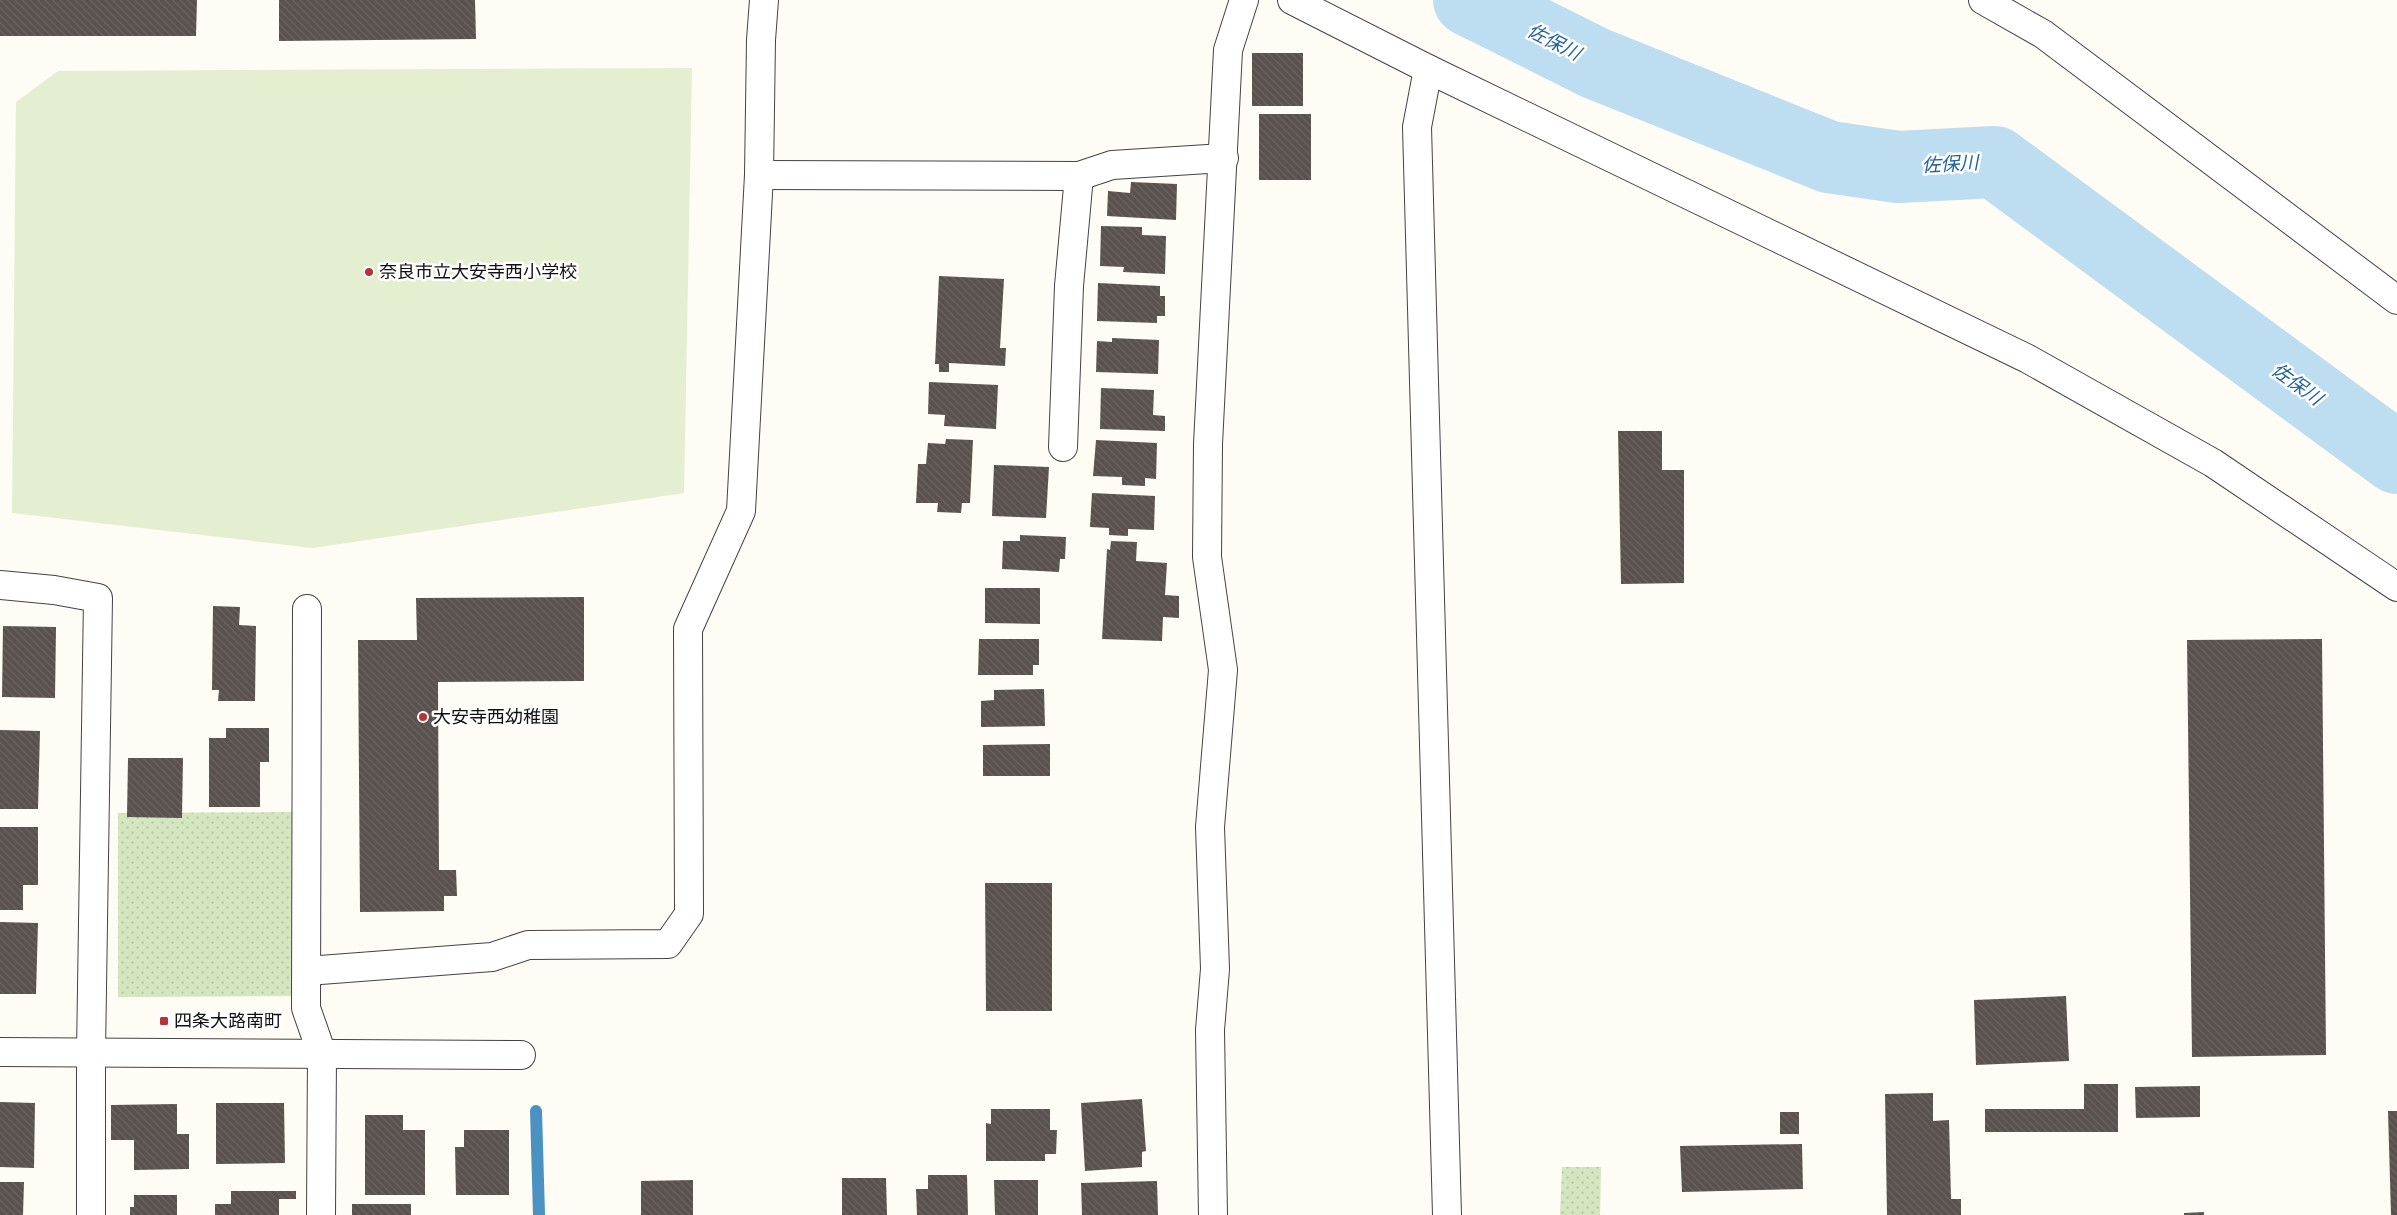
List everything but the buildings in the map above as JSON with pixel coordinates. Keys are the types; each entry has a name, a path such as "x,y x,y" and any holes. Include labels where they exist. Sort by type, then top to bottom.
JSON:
{"street":[{"path":"307,971 492,957 528,945 668,944 689,914 688,629 741,511 759,175 764,0"},
{"path":"1213,1215 1210,1030 1215,969 1210,827 1223,670 1207,557 1208,444 1228,50 1244,0"},
{"path":"1292,0 1428,69 2028,359 2213,463 2397,588"},
{"path":"1983,0 2043,34 2397,300"},
{"path":"1428,69 1418,127 1447,1215"},
{"path":"759,175 1079,176 1112,165 1224,158"},
{"path":"1063,447 1069,286 1079,176"},
{"path":"0,585 54,590 98,598 91,1053 91,1215"},
{"path":"307,609 306,1008 322,1054 321,1215"},
{"path":"0,1052 521,1055"}],"green space":[{"name":"奈良市立大安寺西小学校","path":"692,68 684,493 313,548 12,513 16,102 58,71"},
{"path":"295,812 296,996 118,997 118,813"},
{"path":"1562,1167 1601,1167 1600,1215 1560,1215"}],"waterway":[{"name":"佐保川","path":"1469,0 1595,63 1829,157 1898,167 1995,162 2397,458"},
{"path":"536,1111 539,1215"}],"place":[{"name":"奈良市立大安寺西小学校","path":"369,272"},
{"name":"大安寺西幼稚園","path":"423,717"},
{"name":"四条大路南町","path":"164,1021"}]}
